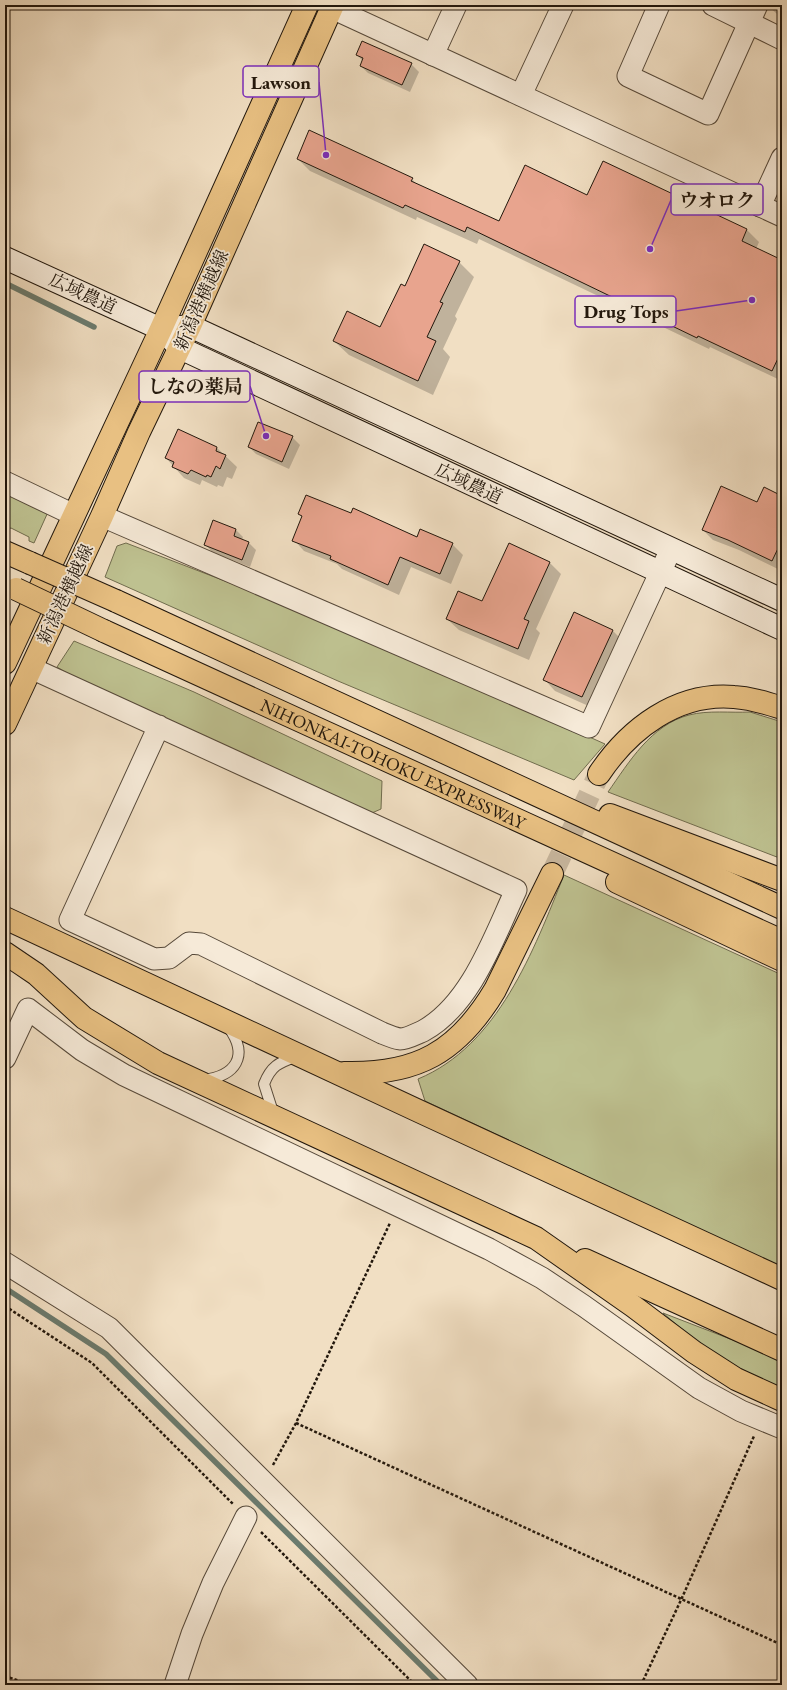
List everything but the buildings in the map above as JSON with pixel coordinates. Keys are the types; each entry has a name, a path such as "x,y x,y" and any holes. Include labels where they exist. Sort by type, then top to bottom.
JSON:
{"main road":[{"name":"新潟港横越線","path":"5,661 161,329 307,5"},
{"name":"新潟港横越線","path":"5,724 102,516 139,432 180,348 333,6"},
{"name":"NIHONKAI-TOHOKU EXPRESSWAY","path":"5,552 116,601 782,908"},
{"name":"NIHONKAI-TOHOKU EXPRESSWAY","path":"10,587 782,941"},
{"path":"599,774 610,757 644,724 663,712 687,702 710,697 734,697 758,701 782,708"},
{"path":"418,741 782,880"},
{"path":"411,772 574,862 782,960"},
{"path":"339,1073 364,1074 402,1068 422,1062 441,1051 460,1037 485,1007 495,990 552,874"},
{"path":"5,918 782,1279"},
{"path":"5,954 36,974 84,1018 158,1063 194,1081 782,1350"},
{"path":"536,1238 694,1352 736,1378 782,1400"}],"street":[{"path":"433,55 456,5"},
{"path":"521,95 563,5"},
{"path":"659,5 628,76 708,114 752,14"},
{"path":"713,5 752,14 782,39"},
{"path":"333,6 433,55 782,216"},
{"path":"760,206 782,158"},
{"name":"広域農道","path":"5,258 161,329 180,348 782,629"},
{"name":"広域農道","path":"190,326 782,600"},
{"path":"161,329 190,326"},
{"path":"5,482 74,515"},
{"path":"102,516 589,727 671,549"},
{"path":"31,668 159,726 516,890 485,959 461,997 437,1023 416,1034 400,1039 382,1033 201,944 189,942 169,958 154,959 70,920 159,726"},
{"path":"5,1058 28,1009 82,1050 124,1075 489,1249 542,1278 700,1388 741,1411 782,1428"},
{"path":"5,1263 109,1328 467,1685"},
{"path":"175,1685 192,1634 213,1583 246,1517"}],"lane":[{"path":"194,1081 223,1076 232,1070 238,1061 239,1048 235,1036 224,1021"},
{"path":"292,1126 272,1108 266,1096 264,1084 269,1072 277,1064 300,1055"}],"path":[{"path":"264,1482 296,1423 399,1206"},
{"path":"5,1306 92,1363 415,1685"},
{"path":"641,1685 681,1600 761,1419"},
{"path":"296,1423 782,1646"},
{"path":"5,1676 31,1685"}],"green space":[{"path":"5,492 48,512 34,543 29,541 29,537 11,528 5,530"},
{"path":"126,543 342,626 605,744 574,780 338,681 105,577 117,546"},
{"path":"74,641 194,692 382,781 381,809 365,816 96,691 57,667"},
{"path":"750,712 782,722 782,859 608,792 642,746 663,727 675,720 696,713"},
{"path":"564,875 782,975 782,1268 425,1101 418,1079 446,1064 470,1044 491,1020 510,993 526,964"},
{"path":"663,1313 782,1359 782,1390 708,1352"}],"waterway":[{"path":"5,283 94,327"},
{"path":"5,1288 106,1354 441,1685"}],"tunnel":[{"path":"552,874 599,774"}],"place":[{"name":"Lawson","path":"326,155"},
{"name":"ウオロク","path":"650,249"},
{"name":"Drug Tops","path":"752,300"},
{"name":"しなの薬局","path":"266,436"}]}
